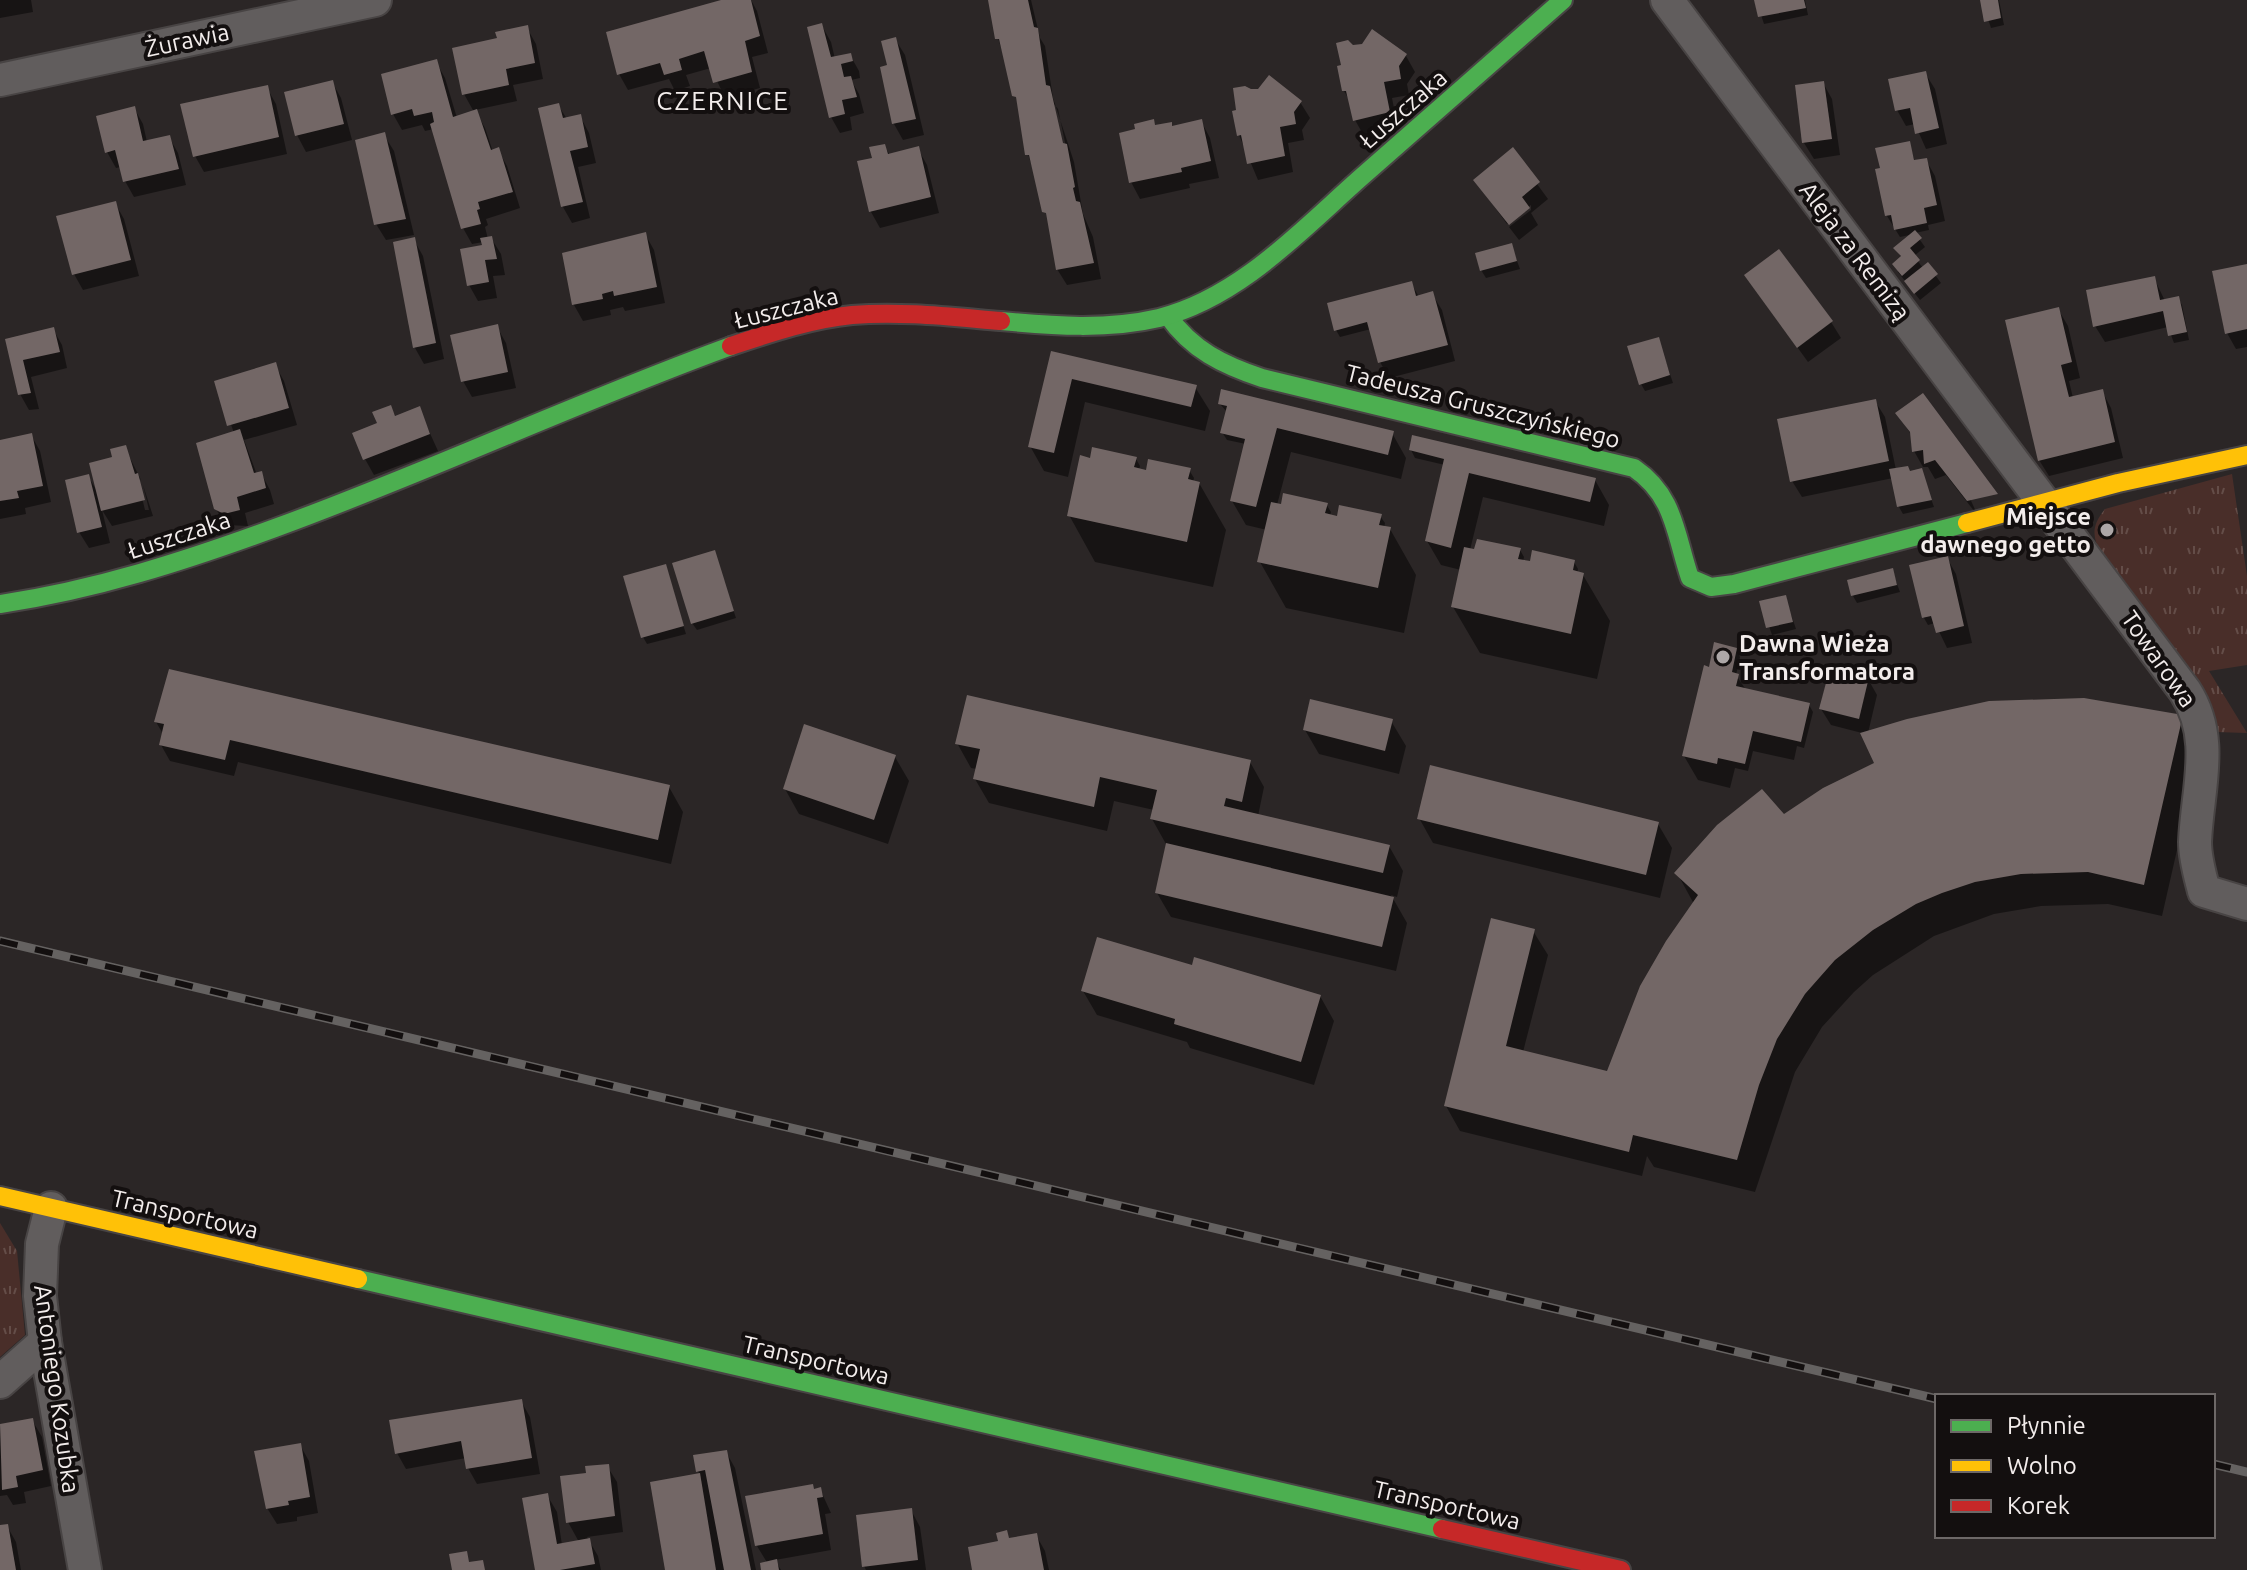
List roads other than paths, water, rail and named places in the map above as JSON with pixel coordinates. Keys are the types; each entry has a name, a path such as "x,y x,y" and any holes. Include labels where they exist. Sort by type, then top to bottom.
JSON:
{"street":[{"name":"Żurawia","path":"0,80 375,0"},
{"name":"Łuszczaka","path":"0,604 82,588 194,557 342,505 724,348 805,323 859,314 909,314 1077,326 1131,324 1168,316 1205,301 1273,255 1563,0"},
{"name":"Aleja za Remizą","path":"1667,0 2044,502"},
{"name":"Tadeusza Gruszczyńskiego","path":"1168,316 1177,331 1192,345 1219,361 1262,378 1634,468 1660,488 1668,502 1690,578 1709,588 2044,502 2247,455"},
{"name":"Towarowa","path":"2044,502 2192,701 2201,725 2204,749 2195,841 2197,866 2204,891 2247,904"},
{"name":"Transportowa","path":"0,1196 1621,1570"},
{"name":"Antoniego Kozubka","path":"51,1208 40,1269 45,1342 85,1570"},
{"path":"0,1382 45,1342"}],"railway":[{"path":"0,941 1935,1399"},
{"path":"2215,1464 2247,1472"}],"place":[{"name":"Miejsce dawnego getto","path":"2107,530"},
{"name":"Dawna Wieża Transformatora","path":"1723,657"}],"district":[{"name":"CZERNICE","path":"723,100"}]}
